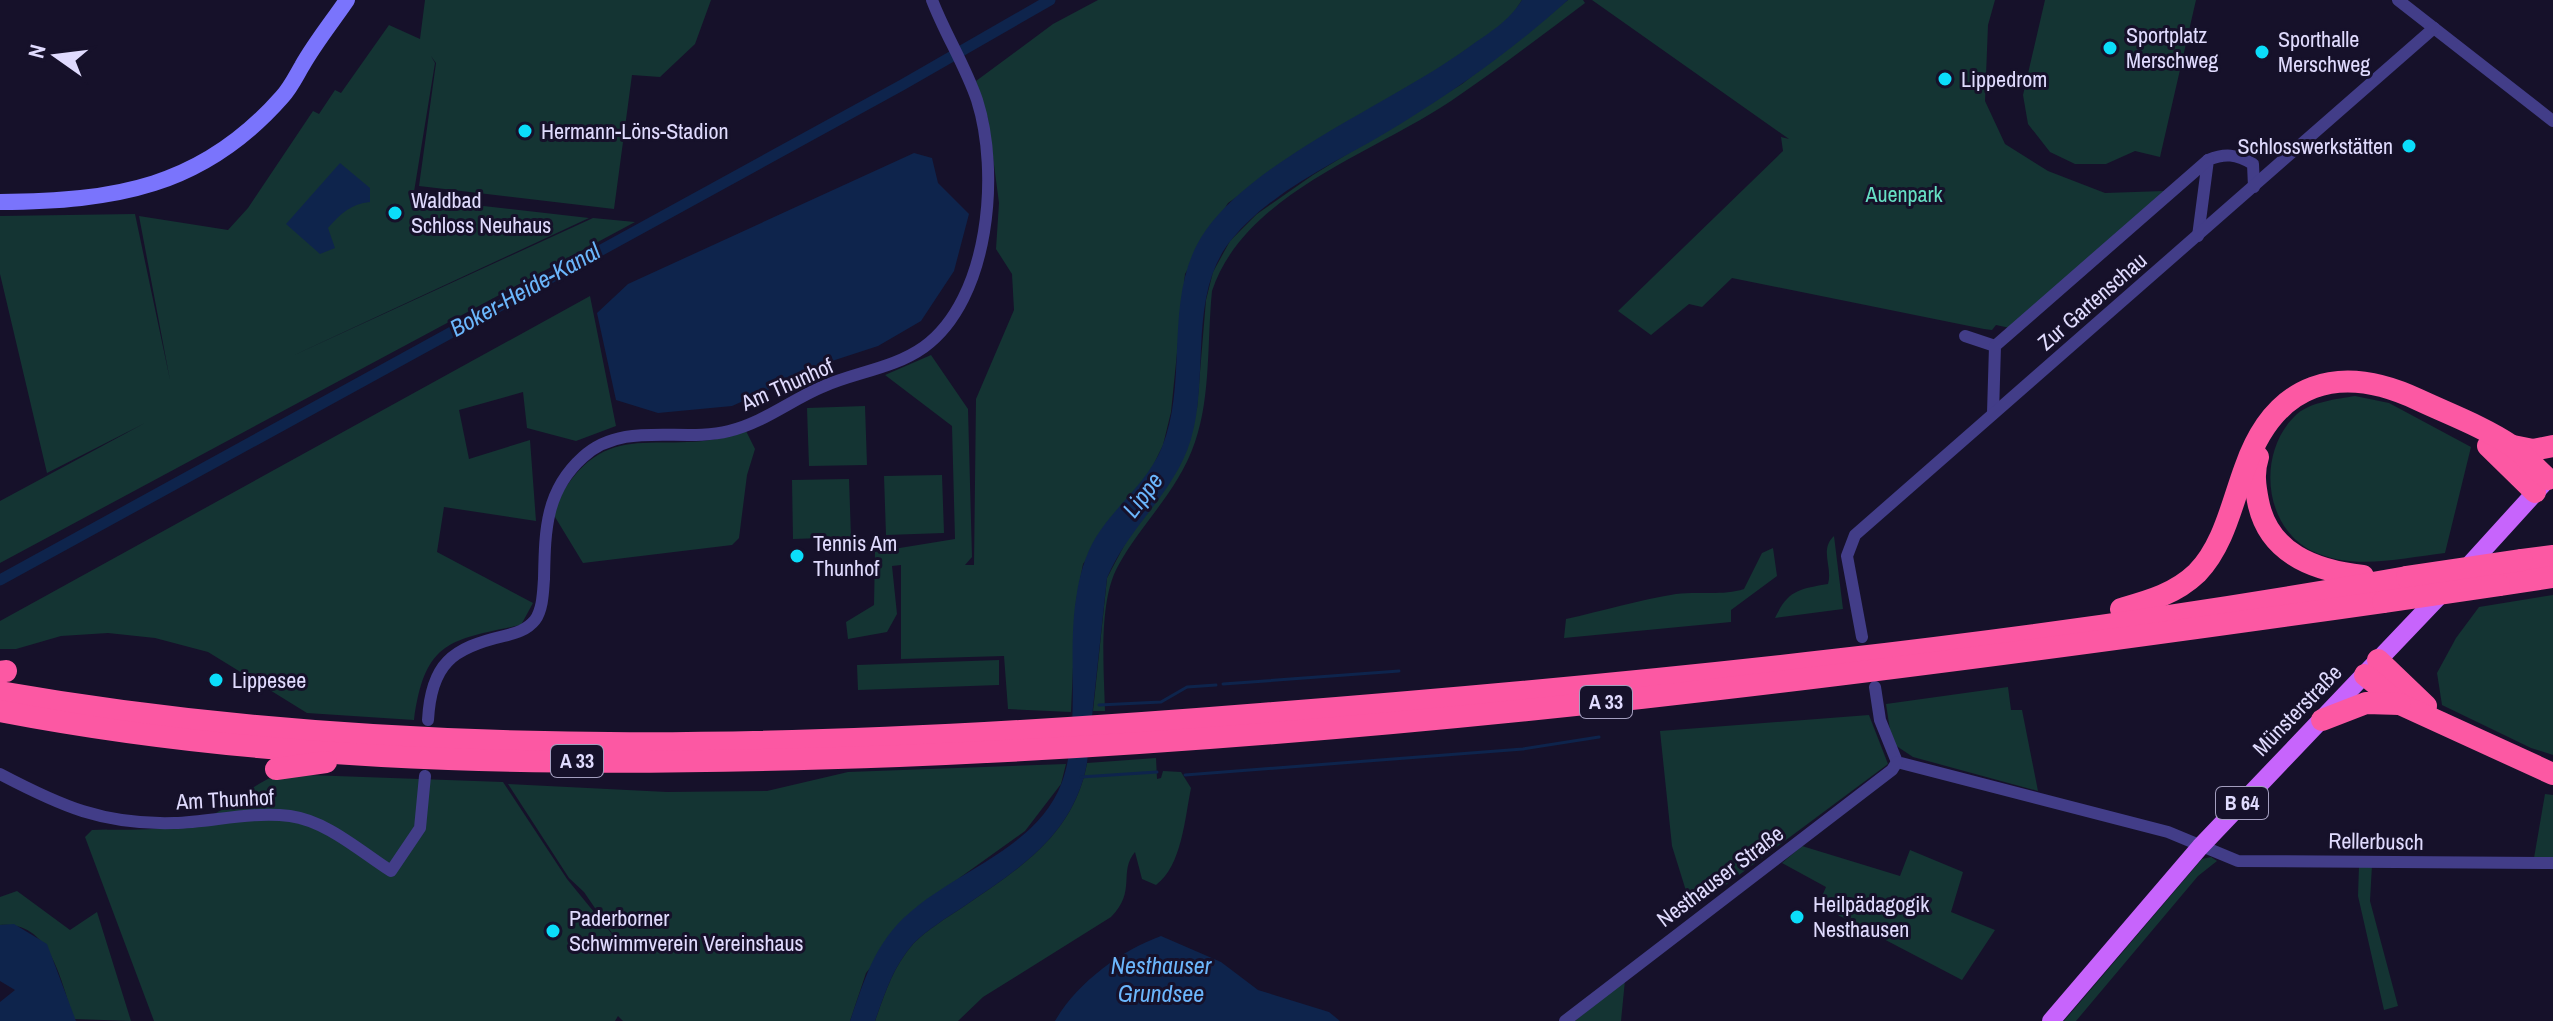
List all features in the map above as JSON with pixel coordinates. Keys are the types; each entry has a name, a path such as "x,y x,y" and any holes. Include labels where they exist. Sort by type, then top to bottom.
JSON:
{"highway":[{"path":"2035,633 2161,597 2198,571 2226,524 2257,438 2275,411 2312,386 2336,380 2360,381 2401,391 2513,446 2533,450 2553,446"},
{"path":"2402,578 2317,568 2293,556 2268,528 2260,512 2255,466 2264,441 2278,417 2296,402 2313,391 2336,386 2359,386 2398,397 2446,420 2545,482"},
{"path":"2513,446 2545,482"},
{"name":"A 33","path":"1166,731 1683,676 2035,633 2553,556"},
{"name":"A 33","path":"0,711 129,732 374,745 994,742 1510,713 1832,678 2549,579"},
{"path":"2371,668 2400,704"},
{"path":"2371,668 2446,720 2553,768"},
{"name":"A 33","path":"2,678 201,721 374,745"},
{"path":"2322,720 2366,703 2400,704 2553,774"},
{"path":"296,714 374,745"},
{"path":"276,769 374,745"}],"main road":[{"name":"Münsterstraße","path":"2051,1021 2200,847 2545,482"}],"street":[{"path":"0,202 104,197 131,192 194,167 236,140 283,97 347,0"},
{"name":"Am Thunhof","path":"428,720 432,688 438,672 451,657 478,642 525,629 539,613 548,510 564,478 594,449 616,439 640,435 727,432 823,386 908,357 935,339 948,323 970,279 985,235 987,215 982,122 964,69 945,36 932,0"},
{"path":"2398,0 2553,121"},
{"name":"Zur Gartenschau","path":"1862,637 1847,556 1849,544 1855,535 2434,28"},
{"path":"1993,413 1995,346 2208,160 2222,154 2240,156 2253,164 2254,187"},
{"path":"2198,236 2208,160"},
{"path":"1965,336 1995,346"},
{"path":"1875,687 1880,720 1897,762 2168,832 2200,847"},
{"name":"Nesthauser Straße","path":"1565,1021 1892,770 1897,762"},
{"name":"Am Thunhof","path":"0,774 67,808 125,822 173,823 251,815 297,818 338,836 391,871 420,828 425,776"},
{"name":"Rellerbusch","path":"2200,847 2238,861 2553,863"}],"green space":[{"path":"425,0 711,0 695,44 660,77 632,75 614,209 419,186 436,63 431,56 435,63 413,198 589,218 290,357 593,218 635,222 0,563 0,501 145,423 47,473 0,274 0,216 135,214 170,380 139,216 228,230 248,208 313,111 319,114 335,90 341,93 389,25 420,39"},
{"path":"1098,0 1522,0 1509,20 1443,66 1329,134 1228,203 1185,274 1171,412 1163,445 1151,470 1083,564 1076,601 1071,712 1008,709 1004,656 901,659 901,565 892,566 897,614 887,632 848,639 846,622 874,605 875,552 955,539 952,426 885,375 931,355 968,409 972,557 965,565 974,565 976,399 1014,310 1012,274 996,249 999,203 988,119 976,81 1053,24"},
{"path":"1568,0 1583,0 1585,3 1451,101 1281,202 1252,228 1228,257 1212,291 1204,406 1195,442 1179,476 1128,550 1112,581 1105,617 1105,711 1093,711 1107,578 1197,408 1206,300 1213,272 1230,241 1257,214 1313,175 1462,84"},
{"name":"Auenpark","path":"1592,0 1995,0 1988,25 1985,101 2005,144 2048,171 2105,193 2164,191 2010,328 1996,325 1992,330 1984,329 1732,278 1702,307 1689,304 1651,335 1618,311 1783,151 1781,137 1789,139"},
{"name":"Sportplatz Merschweg","path":"2045,0 2196,0 2160,157 2135,151 2106,164 2075,164 2050,152 2028,124 2023,95"},
{"path":"590,296 616,426 576,441 527,428 523,392 459,410 469,459 530,440 536,521 444,507 437,552 533,603 521,625 475,635 445,648 425,674 414,720 307,713 208,652 155,638 108,633 61,636 16,649 0,649 0,621"},
{"path":"2355,396 2389,403 2471,447 2445,553 2378,561 2344,560 2312,551 2295,539 2283,524 2271,487 2271,467 2275,447 2284,429 2297,414 2309,407"},
{"path":"865,406 867,465 809,466 807,408"},
{"path":"746,431 755,449 747,475 739,538 732,545 583,563 552,512 572,479 592,459 614,448 637,443 715,439"},
{"path":"942,475 944,533 886,535 884,476"},
{"path":"849,479 851,537 793,539 792,480"},
{"path":"1834,536 1843,609 1775,618 1796,592 1828,584 1827,547"},
{"path":"1773,548 1777,576 1731,610 1731,622 1564,638 1566,619 1676,594 1744,589 1762,553"},
{"path":"2553,595 2553,755 2531,748 2442,705 2437,673 2456,638 2479,607"},
{"path":"999,660 999,685 858,690 857,665"},
{"path":"2008,687 2011,710 2022,710 2038,791 1913,757 1892,743 1886,704"},
{"path":"1869,715 1888,764 1692,910 1672,846 1660,731"},
{"path":"1156,758 1157,779 1161,778 1163,771 1181,772 1191,788 1177,854 1165,877 1156,885 1142,879 1135,852 1130,859 1123,899 1111,917 983,997 958,1021 875,1021 895,971 913,944 1004,879 1041,848 1070,811 1087,763"},
{"path":"1066,764 1061,784 1025,831 923,904 866,973 850,1021 623,1021 618,1016 615,1021 154,1021 85,837 92,830 155,829 186,824 216,813 280,774 503,782 567,879 616,939 584,892 569,878 508,784 667,792 767,791 848,772"},
{"path":"2545,794 2553,795 2553,858 2534,858"},
{"path":"1802,846 1900,876 1910,850 1963,872 1951,912 1995,930 1962,980 1834,913 1820,901 1826,887 1782,863"},
{"path":"2211,857 2217,861 2198,876 2076,1021 2064,1021 2202,859"},
{"path":"2372,865 2370,901 2398,1006 2384,1010 2358,896 2359,866"},
{"path":"17,891 70,930 97,912 131,1021 74,1019 58,972 42,943 31,932 17,926 0,925 0,897"},
{"path":"1625,980 1621,1021 1575,1021"}],"water":[{"name":"Lippe","path":"1522,0 1568,0 1509,50 1446,95 1290,188 1232,239 1218,261 1209,284 1204,309 1196,415 1184,458 1127,542 1107,578 1087,763 1070,811 1057,830 1023,864 913,944 895,971 875,1021 850,1021 872,963 891,932 933,894 1008,847 1030,828 1049,807 1062,782 1071,739 1074,621 1081,574 1096,537 1149,471 1162,447 1174,393 1184,281 1192,255 1206,230 1229,203 1258,178 1438,68 1505,21"},
{"path":"914,153 932,158 938,183 969,214 954,271 921,321 878,346 835,360 732,406 658,413 616,400 597,313 628,284"},
{"path":"340,163 370,188 370,202 352,207 328,228 335,248 320,254 286,224"},
{"path":"14,924 47,944 76,1021 0,1021 0,1002 15,990 0,981 0,925"},
{"name":"Nesthauser Grundsee","path":"1161,936 1221,962 1258,990 1329,1012 1340,1021 1055,1021 1087,981 1115,959"}],"waterway":[{"name":"Boker-Heide-Kanal","path":"0,580 902,85 1050,0"},
{"path":"1223,684 1399,671"},
{"path":"1099,705 1161,702 1187,687 1216,685"},
{"path":"1185,775 1523,749 1599,737"},
{"path":"1081,777 1157,772"}],"place":[{"name":"Sportplatz Merschweg","path":"2110,48"},
{"name":"Sporthalle Merschweg","path":"2262,52"},
{"name":"Lippedrom","path":"1945,79"},
{"name":"Hermann-Löns-Stadion","path":"525,131"},
{"name":"Schlosswerkstätten","path":"2409,146"},
{"name":"Waldbad Schloss Neuhaus","path":"395,213"},
{"name":"Tennis Am Thunhof","path":"797,556"},
{"name":"Lippesee","path":"216,680"},
{"name":"Heilpädagogik Nesthausen","path":"1797,917"},
{"name":"Paderborner Schwimmverein Vereinshaus","path":"553,931"}]}
